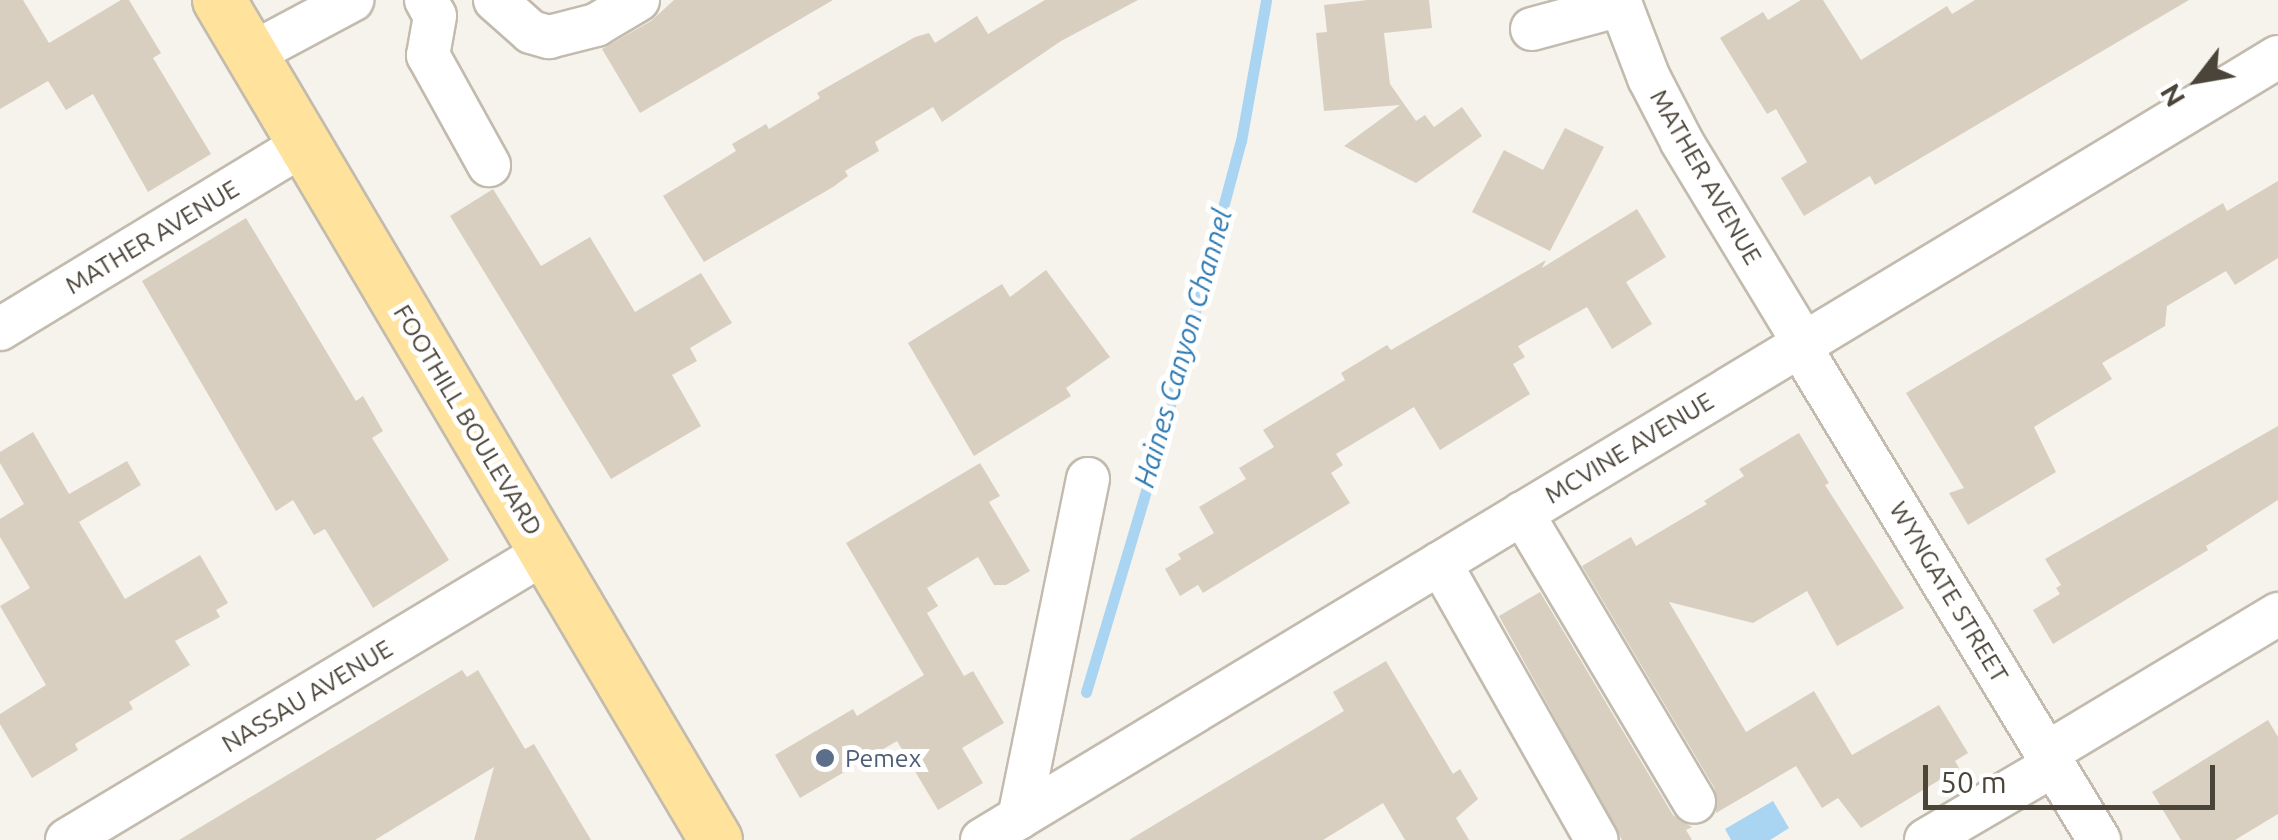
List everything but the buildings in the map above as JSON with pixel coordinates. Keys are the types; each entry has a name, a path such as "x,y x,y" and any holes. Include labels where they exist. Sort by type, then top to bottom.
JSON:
{"main road":[{"name":"FOOTHILL BOULEVARD","path":"219,0 716,840"}],"street":[{"path":"251,54 352,0"},
{"path":"426,0 436,16 428,55 489,165"},
{"path":"495,0 532,32 549,36 596,25 638,0"},
{"name":"MATHER AVENUE","path":"1532,29 1620,3 1648,78 1682,142 1801,343"},
{"name":"MCVINE AVENUE","path":"982,840 2278,57"},
{"name":"MATHER AVENUE","path":"0,328 304,144"},
{"name":"WYNGATE STREET","path":"1801,343 2098,840"},
{"path":"1019,818 1088,479"},
{"path":"1522,513 1694,802"},
{"name":"NASSAU AVENUE","path":"68,840 546,552"},
{"path":"1440,562 1597,840"},
{"path":"1926,840 2278,614"}],"water":[{"path":"1773,801 1789,828 1770,840 1731,840 1725,829"}],"waterway":[{"name":"Haines Canyon Channel","path":"1086,692 1158,450 1241,141 1266,0"}],"place":[{"name":"Pemex","path":"825,758"}]}
